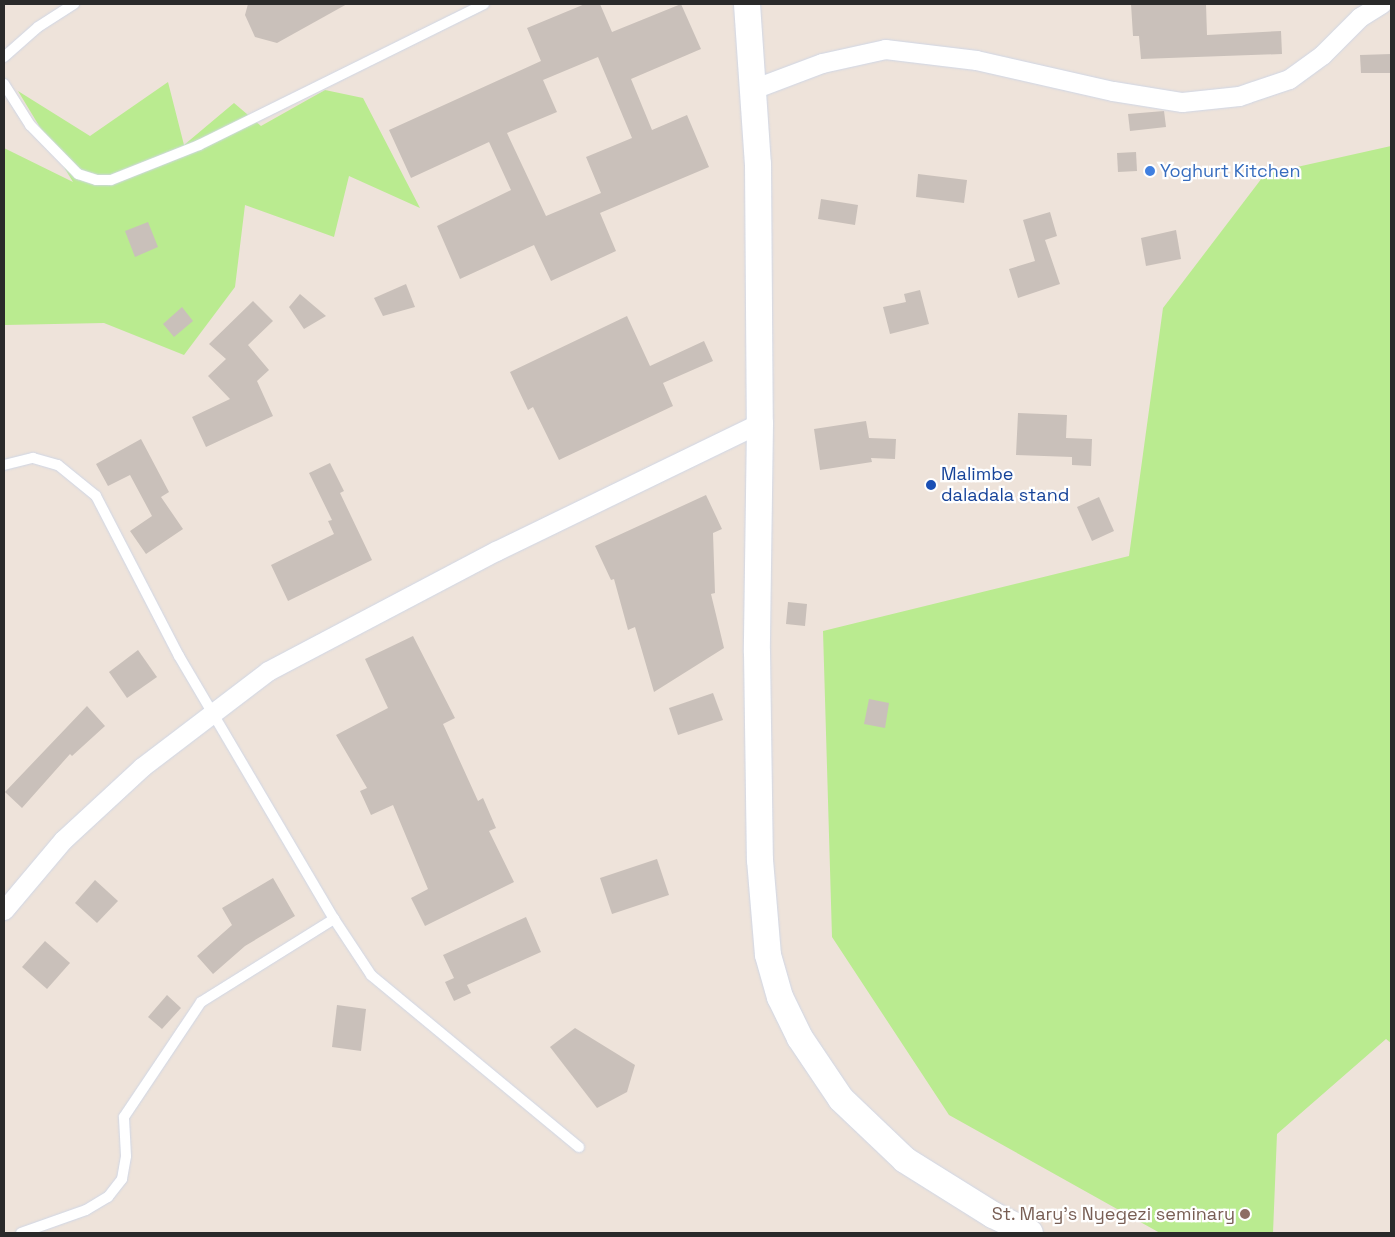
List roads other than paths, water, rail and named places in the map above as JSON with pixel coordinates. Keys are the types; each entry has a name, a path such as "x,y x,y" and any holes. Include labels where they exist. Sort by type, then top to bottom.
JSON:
{"main road":[{"path":"747,4 758,164 760,423 757,652 760,860 768,955 780,997 800,1038 841,1099 905,1160 992,1215 1030,1233"}],"street":[{"path":"753,89 822,63 885,49 976,60 1113,91 1182,102 1239,96 1289,80 1322,55 1360,17 1381,4"},
{"path":"4,910 63,840 142,767 268,672 339,632 496,551 760,423"}],"lane":[{"path":"4,57 38,27 74,4"},
{"path":"4,84 30,125 78,174 96,180 111,180 199,145 484,4"},
{"path":"4,465 33,458 58,465 96,496 179,656 334,919 371,975 579,1147"},
{"path":"21,1233 86,1210 108,1198 122,1178 126,1156 124,1117 201,1002 334,919"}],"place":[{"name":"Yoghurt Kitchen","path":"1150,171"},
{"name":"Malimbe daladala stand","path":"931,485"},
{"name":"St. Mary's Nyegezi seminary","path":"1245,1214"}]}
